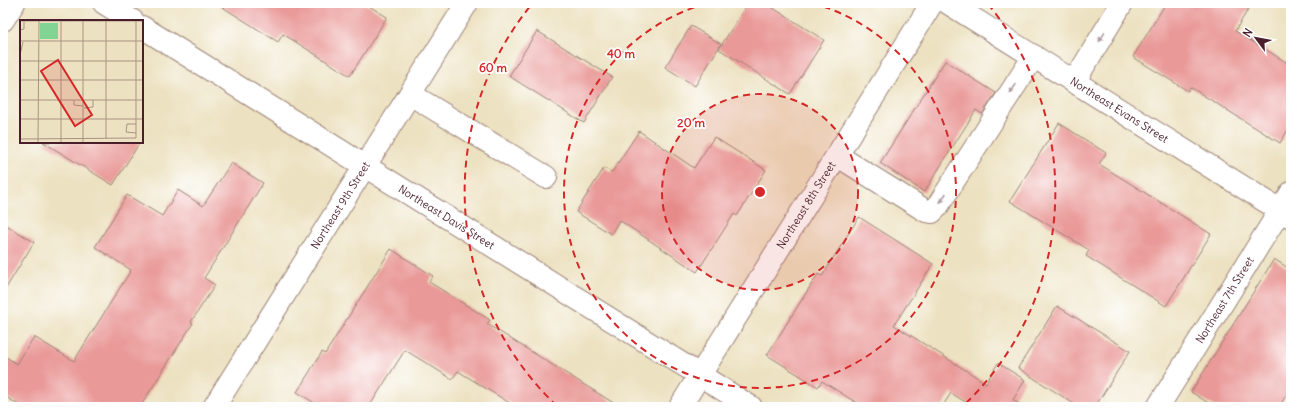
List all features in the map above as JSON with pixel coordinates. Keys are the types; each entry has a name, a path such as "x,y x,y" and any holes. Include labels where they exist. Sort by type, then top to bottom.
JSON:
{"street":[{"path":"3,20 14,3"},
{"path":"104,3 131,20"},
{"name":"Northeast 9th Street","path":"214,407 467,3"},
{"name":"Northeast 8th Street","path":"680,407 838,156 932,3"},
{"name":"Northeast Evans Street","path":"948,3 1074,82 1287,207"},
{"path":"1074,82 1122,3"},
{"name":"Northeast Davis Street","path":"143,28 751,407"},
{"path":"838,156 926,211 932,212 937,207 1034,56"},
{"path":"410,94 546,178"},
{"name":"Northeast 7th Street","path":"1158,407 1287,207"}],"building":[{"path":"216,3 364,3 387,17 350,76 283,34 278,42"},
{"path":"748,3 765,3 824,40 790,94 719,49"},
{"path":"1166,3 1252,3 1235,31 1291,65 1291,125 1280,143 1190,87 1188,91 1133,57"},
{"path":"691,26 721,44 695,86 665,67"},
{"path":"537,31 612,77 584,123 509,76"},
{"path":"945,61 996,93 982,114 976,110 924,192 880,163"},
{"path":"1059,123 1106,153 1099,164 1211,234 1166,306 1086,256 1089,250 1010,201"},
{"path":"639,131 694,168 714,137 766,170 737,216 734,214 697,272 619,220 611,234 576,212 604,168 612,172"},
{"path":"45,143 139,143 113,185"},
{"path":"231,163 263,183 204,278 215,285 140,407 22,407 3,395 3,355 17,364 34,337 74,361 131,270 95,247 127,195 162,216 178,190 203,206"},
{"path":"859,217 933,264 894,325 986,383 998,363 1025,380 1013,400 1024,407 971,407 972,406 951,393 942,407 863,407 822,381 818,387 767,355 818,274 822,276"},
{"path":"3,223 34,242 3,293"},
{"path":"391,249 433,276 429,282 490,320 487,324 620,407 516,407 458,371 452,379 405,350 369,407 321,407 297,392 322,352 325,354"},
{"path":"1274,259 1291,270 1291,387 1279,407 1215,407 1191,392"},
{"path":"1057,306 1130,351 1095,407 1079,407 1018,368"}]}
